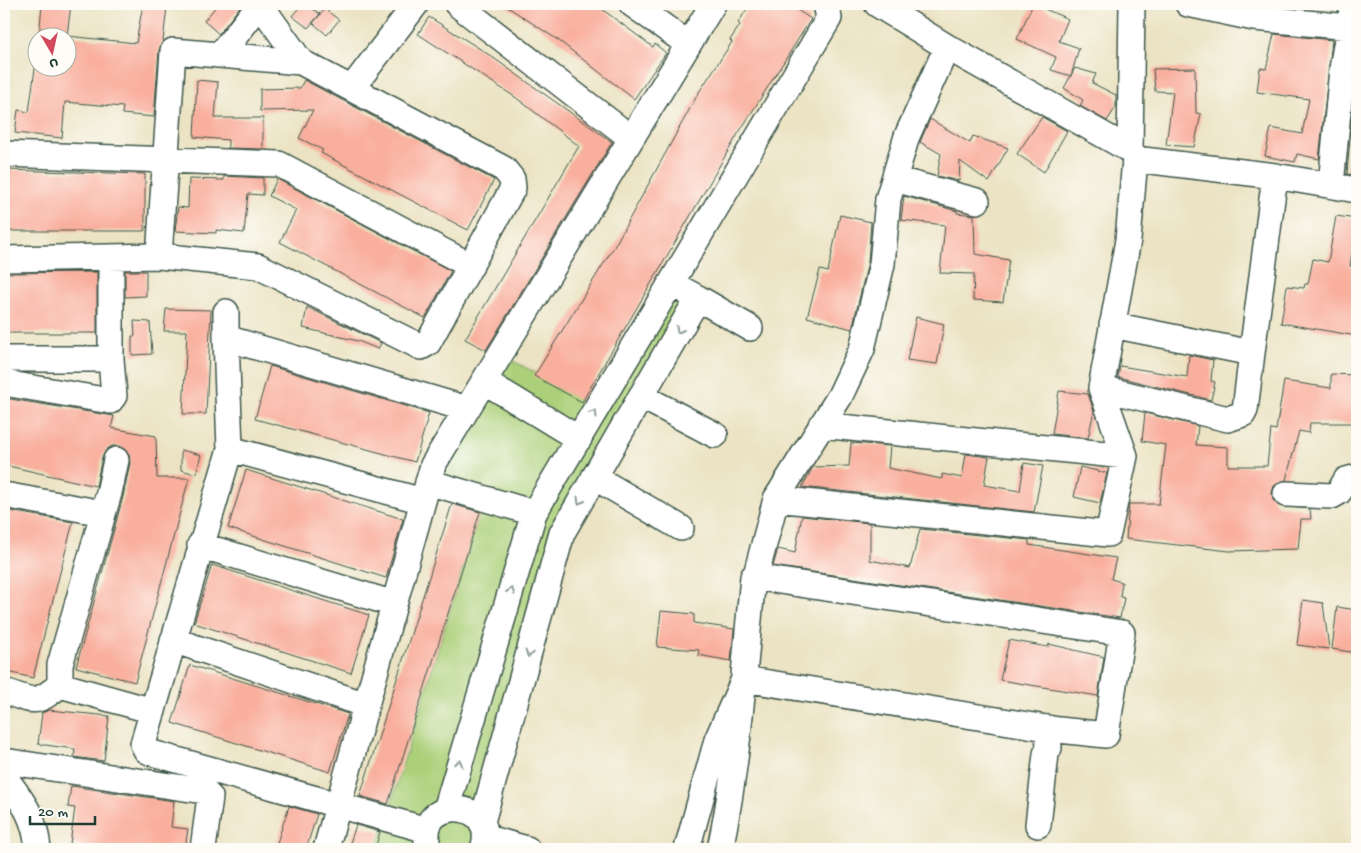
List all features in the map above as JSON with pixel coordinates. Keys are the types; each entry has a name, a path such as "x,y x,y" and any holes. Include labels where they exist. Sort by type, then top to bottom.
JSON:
{"street":[{"path":"220,55 260,4 301,62"},
{"path":"352,88 416,4"},
{"path":"457,4 631,138"},
{"path":"632,4 688,44"},
{"path":"326,849 433,465 713,4"},
{"path":"484,837 562,533 641,396 684,291 829,18 826,4"},
{"path":"877,4 947,47 1132,154 1357,190"},
{"path":"776,499 1108,534 1124,456 1102,388 1128,240 1132,154 1132,4"},
{"path":"1189,4 1254,18 1351,15 1342,68 1331,185"},
{"path":"757,571 776,499 840,396 862,349 882,264 888,199 907,136 947,47"},
{"path":"4,259 158,256 258,266 421,347 428,343 472,266 513,188 512,178 504,169 301,62 173,51 158,256"},
{"path":"4,154 165,159 284,166 472,266"},
{"path":"1102,388 1228,418 1243,414 1275,176"},
{"path":"894,179 976,201"},
{"path":"4,383 110,401 114,396 115,389 111,360 111,257"},
{"path":"684,291 750,328"},
{"path":"446,810 534,513 579,439 684,291"},
{"path":"226,312 230,449 152,711 143,744 146,750 339,804 428,839 432,819 446,810 457,808 472,812 484,837 527,849"},
{"path":"1112,325 1252,353"},
{"path":"226,338 467,409"},
{"path":"4,359 111,360"},
{"path":"484,381 579,439"},
{"path":"641,396 715,435"},
{"path":"821,425 1124,456"},
{"path":"230,449 534,513"},
{"path":"60,685 60,665 116,460"},
{"path":"594,477 681,528"},
{"path":"1286,494 1332,496 1339,492 1346,480 1357,477"},
{"path":"4,495 103,513"},
{"path":"200,546 394,604"},
{"path":"720,849 732,788 744,679 752,578 1122,633 1107,734 1048,728 744,679"},
{"path":"173,640 366,705"},
{"path":"687,849 717,740 744,679"},
{"path":"4,691 34,701 43,699 60,685"},
{"path":"60,685 152,711"},
{"path":"1038,825 1046,754 1049,748 1048,728"},
{"path":"4,761 204,791 210,797 210,805 203,849"},
{"path":"4,776 28,808 36,829 38,849"}],"green space":[{"path":"672,284 688,292 562,533 483,849 377,849 484,499 428,482 500,354 599,406"}],"building":[{"path":"42,4 71,4 68,28 40,28"},
{"path":"143,4 167,7 163,41 159,50 154,117 122,114 123,107 65,102 62,138 15,133 18,110 29,112 34,78 78,78 78,37 136,43"},
{"path":"218,4 242,4 219,34 204,21"},
{"path":"302,4 306,4 320,14 308,28 292,16"},
{"path":"503,4 595,4 653,47 655,44 666,53 634,99 558,40"},
{"path":"750,4 788,4 811,19 738,134 582,402 534,376 614,247 699,92 732,42 730,40 740,25 738,23"},
{"path":"1033,4 1068,19 1059,41 1079,48 1071,76 1051,70 1056,57 1017,39"},
{"path":"325,9 339,20 327,35 313,23"},
{"path":"429,17 485,52 612,142 486,350 465,339 579,146 515,97 418,34"},
{"path":"1274,34 1332,40 1319,159 1297,154 1295,162 1265,156 1271,128 1302,134 1309,99 1257,92 1260,68 1266,69"},
{"path":"1075,68 1096,74 1092,83 1116,95 1116,107 1107,121 1080,106 1083,100 1064,88"},
{"path":"1195,68 1196,113 1201,114 1194,147 1166,145 1173,92 1155,91 1153,69"},
{"path":"197,80 218,82 215,118 263,118 263,149 228,148 228,140 194,137"},
{"path":"304,80 494,180 468,230 321,153 323,150 299,138 313,110 260,111 260,89 300,88"},
{"path":"1352,114 1357,116 1357,175 1347,174"},
{"path":"1042,117 1067,131 1044,172 1017,154"},
{"path":"930,119 970,143 973,136 1008,148 989,182 960,161 959,181 937,176 941,154 920,142"},
{"path":"4,170 145,174 145,231 4,231"},
{"path":"224,176 263,178 263,195 248,194 244,233 216,230 216,233 175,231 178,207 188,208 189,179 224,180"},
{"path":"277,179 451,271 425,318 280,242 296,210 269,196"},
{"path":"904,196 957,211 957,213 974,215 975,254 1009,260 1003,302 973,300 974,274 940,273 945,225 901,220"},
{"path":"840,215 871,222 868,262 852,329 807,317 820,270 828,272"},
{"path":"1336,216 1357,219 1350,266 1357,267 1357,336 1281,323 1287,286 1304,288 1305,284 1308,284 1313,259 1328,262"},
{"path":"125,271 146,271 146,296 125,297"},
{"path":"97,272 97,333 4,333 4,273"},
{"path":"307,307 381,343 378,349 358,341 303,328"},
{"path":"166,309 211,310 206,414 183,414 187,331 164,331"},
{"path":"916,317 944,324 937,364 907,360"},
{"path":"134,321 150,322 152,354 132,355 132,336 135,336"},
{"path":"1189,355 1213,360 1211,381 1215,382 1211,400 1118,377 1120,366 1187,377"},
{"path":"270,366 429,413 415,462 255,419"},
{"path":"1331,374 1355,375 1354,423 1310,423 1309,433 1299,431 1286,480 1274,486 1272,493 1273,500 1279,506 1310,509 1311,519 1301,519 1298,549 1229,551 1126,539 1129,504 1159,504 1166,445 1142,441 1145,413 1198,426 1196,445 1228,447 1228,466 1267,466 1271,429 1276,430 1284,381 1331,388"},
{"path":"1059,391 1088,394 1094,411 1088,438 1052,434"},
{"path":"4,398 114,416 111,428 156,436 157,478 189,478 135,682 76,667 123,497 130,463 129,455 119,446 112,446 106,450 102,457 96,486 4,465"},
{"path":"851,443 890,446 888,468 942,479 942,474 962,478 966,454 989,457 984,485 1020,491 1024,463 1043,466 1034,512 802,487 813,467 849,466"},
{"path":"181,450 201,455 196,474 181,470"},
{"path":"1080,467 1107,473 1100,503 1074,497"},
{"path":"246,470 403,519 386,578 228,528"},
{"path":"452,504 480,512 388,804 360,796"},
{"path":"4,510 73,522 33,678 4,671"},
{"path":"802,516 870,523 870,560 910,568 920,529 1029,540 1029,545 1116,558 1111,579 1122,582 1120,597 1124,598 1120,618 773,566 778,549 795,553"},
{"path":"212,565 369,615 351,673 194,623"},
{"path":"1303,600 1323,603 1329,649 1297,645"},
{"path":"1337,607 1357,610 1357,653 1332,649"},
{"path":"661,611 694,614 694,623 734,629 731,661 698,655 699,650 657,647"},
{"path":"1009,640 1048,647 1049,644 1104,657 1098,696 1000,680"},
{"path":"190,665 348,714 330,772 172,723"},
{"path":"49,710 109,716 104,761 74,757 75,749 38,744 42,713"},
{"path":"71,786 174,801 171,827 188,829 185,849 100,849 70,844 75,808 68,807"},
{"path":"289,806 317,814 306,849 275,849"},
{"path":"356,825 380,832 375,849 348,849"}]}
